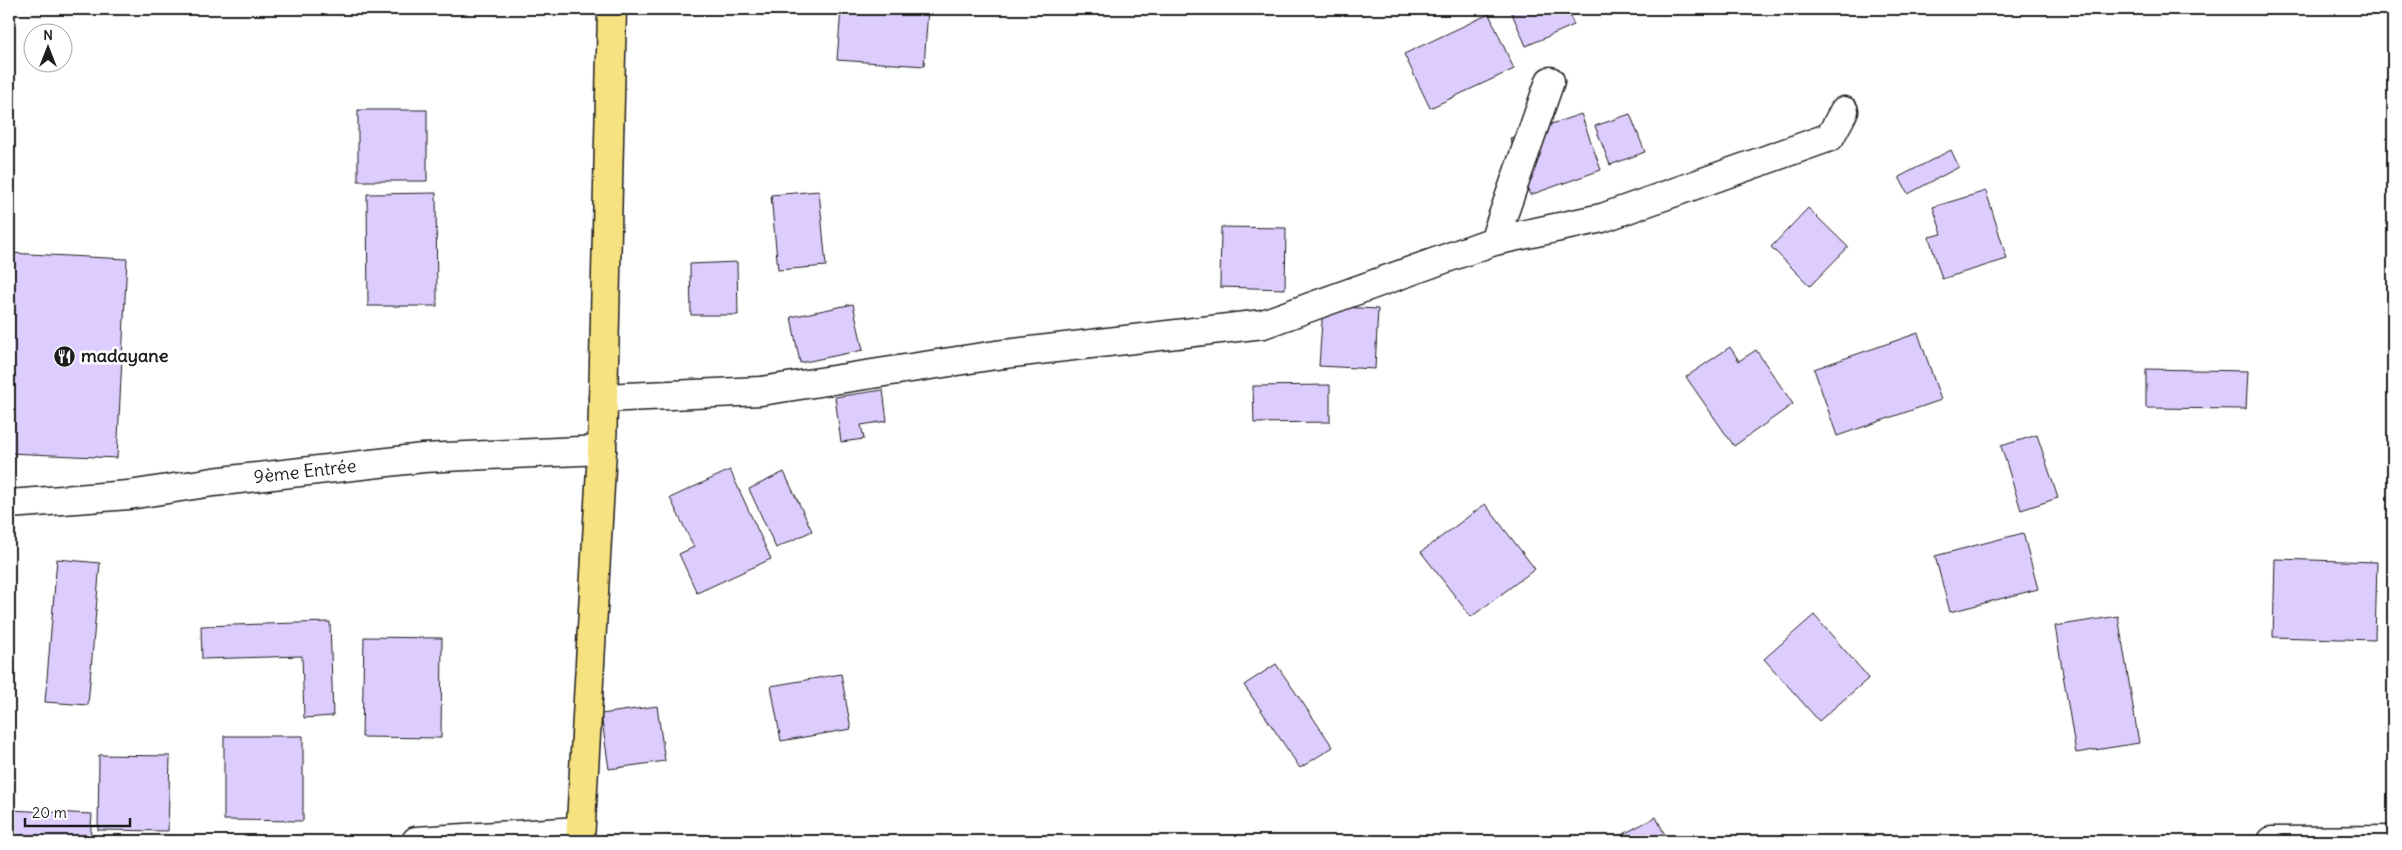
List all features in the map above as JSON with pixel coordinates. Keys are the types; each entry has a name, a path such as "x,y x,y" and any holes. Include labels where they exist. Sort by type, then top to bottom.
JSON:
{"main road":[{"path":"580,836 602,450 612,9"}],"street":[{"path":"1494,241 1550,81"},
{"path":"603,398 761,391 996,355 1263,324 1494,241 1602,218 1830,137 1844,111"},
{"name":"9ème Entrée","path":"9,504 129,495 213,482 423,458 602,450"},
{"path":"416,841 580,836"},
{"path":"2272,841 2393,840"}],"building":[{"path":"841,9 928,9 924,66 837,60"},
{"path":"1510,9 1567,9 1574,25 1526,46"},
{"path":"1489,14 1514,69 1430,108 1404,54"},
{"path":"358,110 427,110 427,181 358,181"},
{"path":"1581,114 1601,170 1530,195 1510,138"},
{"path":"1630,114 1645,152 1610,165 1595,126"},
{"path":"1951,150 1959,167 1908,194 1899,177"},
{"path":"819,191 826,266 778,270 771,195"},
{"path":"1986,191 2007,259 1942,279 1929,237 1942,234 1933,207"},
{"path":"436,193 437,306 368,306 367,194"},
{"path":"1808,208 1848,247 1810,286 1771,247"},
{"path":"1221,227 1286,228 1285,289 1220,287"},
{"name":"madayane","path":"9,253 127,259 117,458 9,453"},
{"path":"737,262 738,315 691,315 690,264"},
{"path":"853,304 863,350 800,363 791,317"},
{"path":"1323,306 1378,309 1375,369 1319,366"},
{"path":"1918,333 1941,400 1837,436 1814,369"},
{"path":"1730,347 1739,361 1756,350 1793,404 1734,446 1686,377"},
{"path":"2146,369 2248,371 2246,409 2146,408"},
{"path":"1330,385 1330,422 1254,423 1253,386"},
{"path":"883,390 887,421 861,425 864,439 841,442 835,397"},
{"path":"2037,435 2058,498 2021,510 2001,446"},
{"path":"730,470 771,559 697,593 679,554 694,547 670,498"},
{"path":"784,472 812,531 776,548 749,489"},
{"path":"1485,504 1535,569 1471,617 1421,552"},
{"path":"2023,533 2038,589 1950,612 1935,556"},
{"path":"57,559 100,563 88,705 45,702"},
{"path":"2275,559 2377,562 2375,640 2273,637"},
{"path":"1814,615 1869,678 1819,721 1764,659"},
{"path":"2118,616 2139,743 2076,753 2055,626"},
{"path":"330,622 333,716 304,718 302,656 202,659 201,626"},
{"path":"364,637 442,638 441,738 362,737"},
{"path":"1276,664 1333,747 1300,768 1244,685"},
{"path":"841,674 851,729 781,741 771,686"},
{"path":"657,706 665,761 609,769 601,714"},
{"path":"224,736 303,736 303,821 224,820"},
{"path":"99,755 170,756 168,831 98,830"},
{"path":"9,810 92,814 90,841 9,841"},
{"path":"1656,817 1668,841 1610,841"},
{"path":"1057,839 1057,841 1011,841"}],"place":[{"name":"madayane","path":"65,356"}]}
